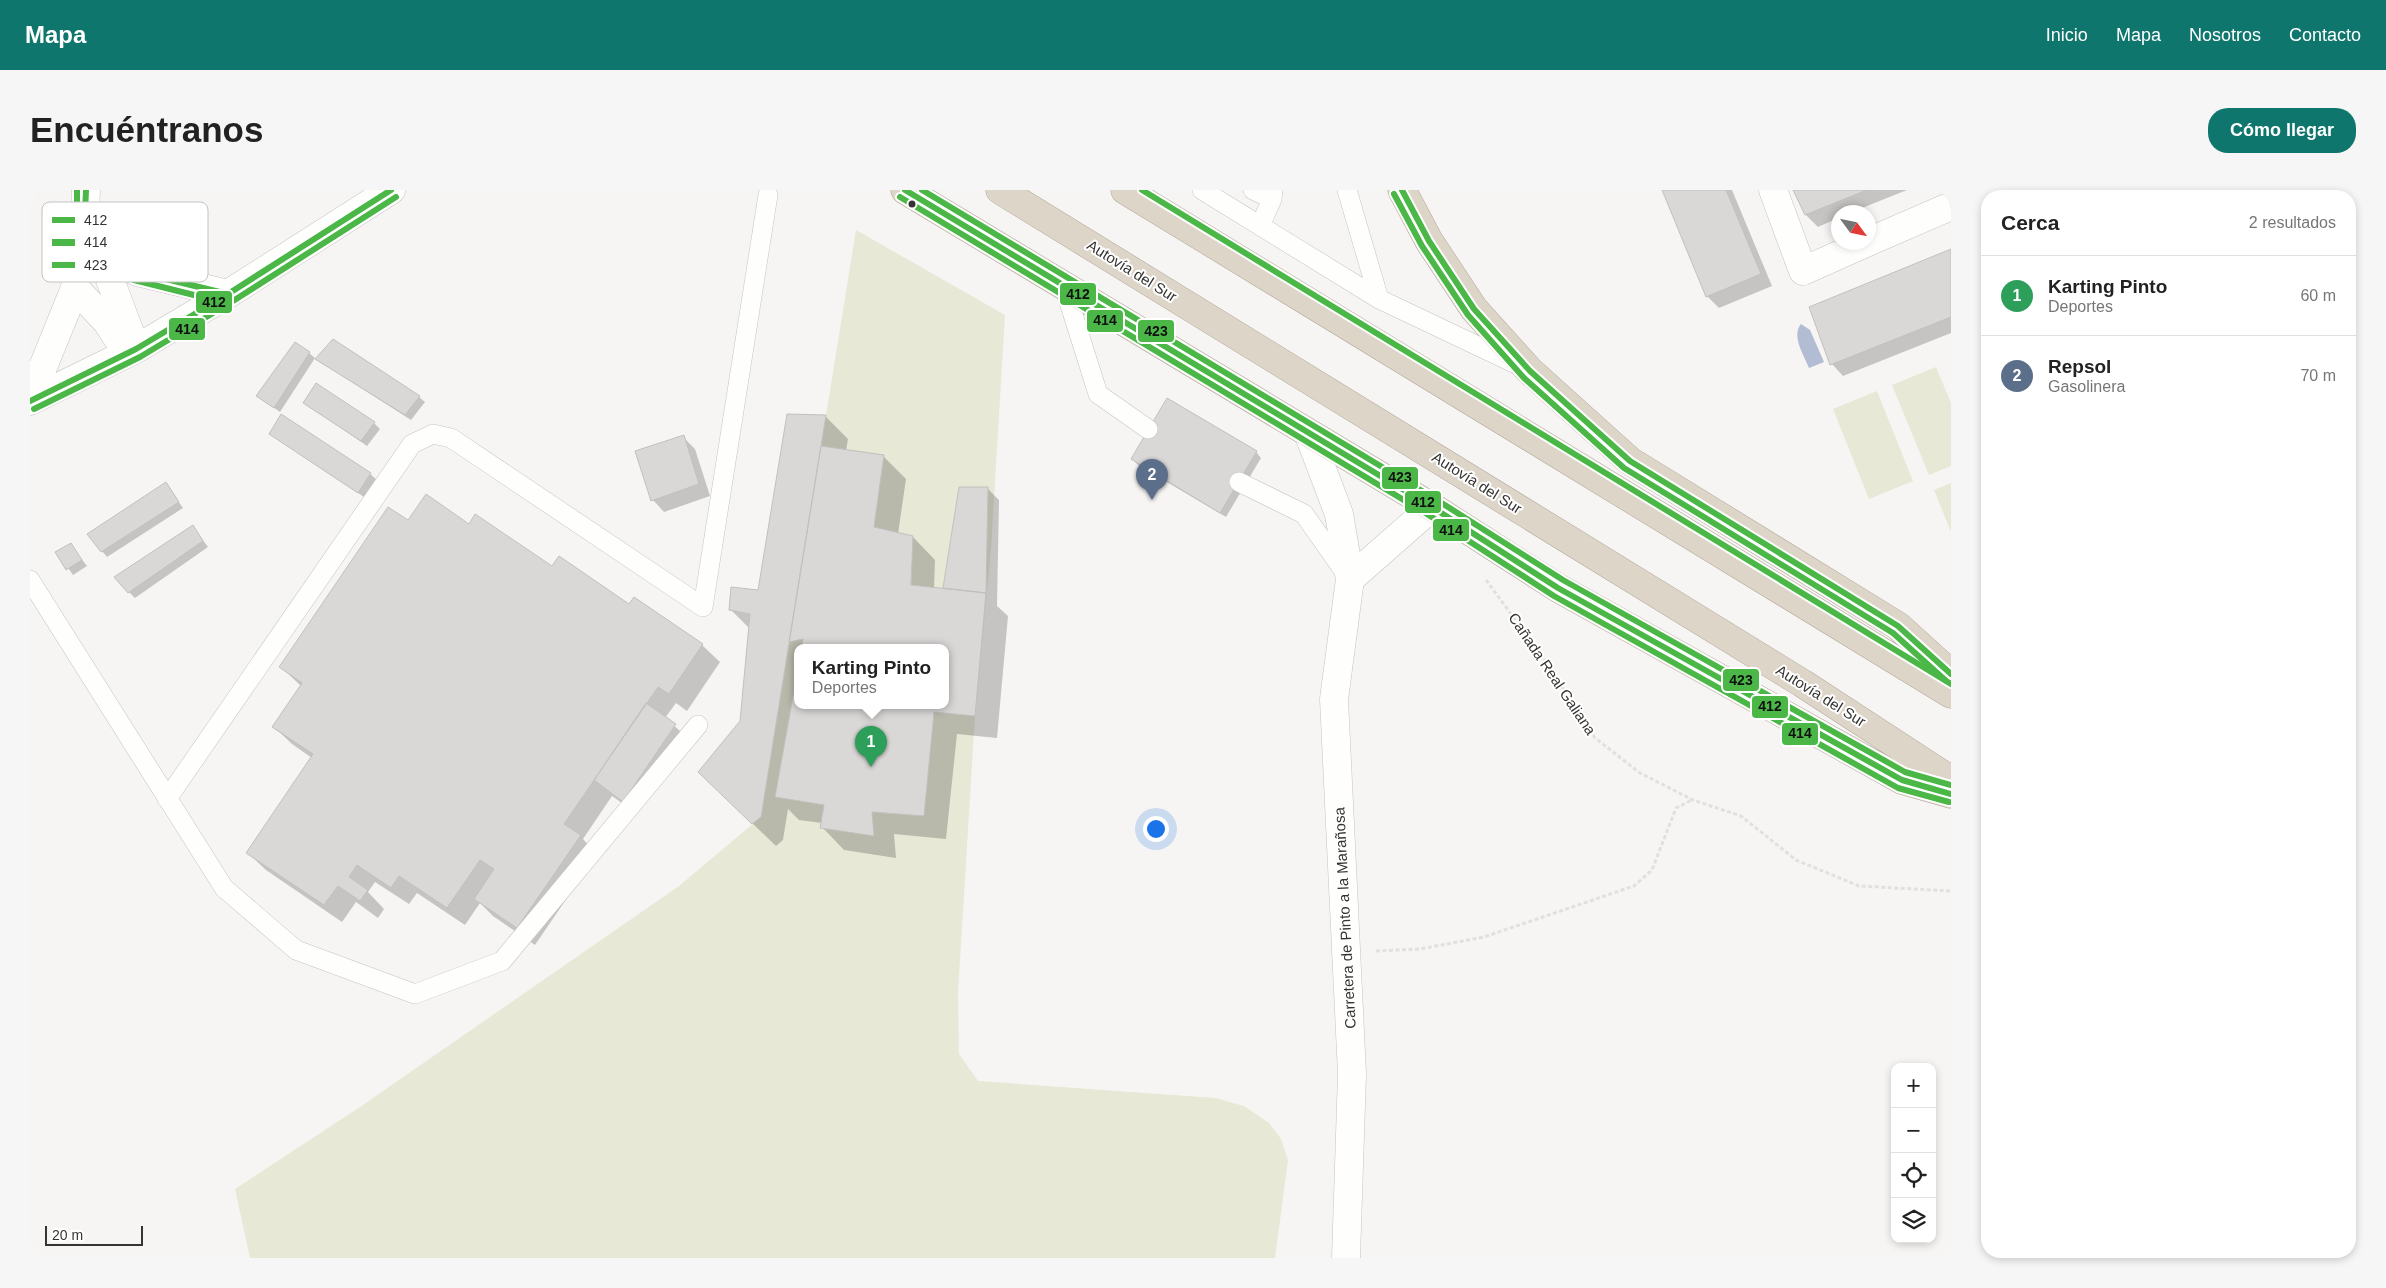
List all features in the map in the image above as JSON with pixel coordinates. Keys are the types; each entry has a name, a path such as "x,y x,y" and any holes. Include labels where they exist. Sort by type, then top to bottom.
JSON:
{"highway":[{"path":"905,190 1309,435 1432,507 1558,588 1902,780 1951,794"},
{"name":"Autovía del Sur","path":"1000,190 1802,683 1951,780"},
{"path":"1125,190 1951,694"},
{"path":"1402,190 1429,241 1474,309 1530,371 1630,461 1898,626 1951,674"}],"street":[{"path":"30,400 132,352 228,294 391,190"},
{"path":"1773,190 1803,271 1850,250"},
{"path":"1876,239 1951,206"},
{"path":"30,400 76,282"},
{"path":"111,282 132,352"},
{"path":"178,282 228,294"},
{"path":"75,288 132,352"},
{"name":"Carretera de Pinto a la Marañosa","path":"1309,435 1340,514 1350,579 1334,698 1352,1074 1346,1258"},
{"path":"1350,579 1432,507"}],"lane":[{"path":"1202,190 1379,299 1530,371"},
{"path":"1253,190 1272,195 1260,226"},
{"path":"1346,190 1379,299"},
{"path":"166,798 412,444 433,434 451,438 703,607 768,195"},
{"path":"1064,286 1098,394 1148,429"},
{"path":"1239,482 1304,514 1350,579"},
{"path":"30,580 224,888 296,950 415,994 502,961 698,725"}],"path":[{"name":"Cañada Real Galiana","path":"1485,578 1544,659 1596,738 1640,773 1693,800 1741,816 1796,860 1859,886 1951,891"},
{"path":"1346,952 1420,949 1484,936 1634,886 1652,870 1676,808 1693,800"}],"green space":[{"path":"856,230 1005,315 991,549 975,716 958,993 959,1054 978,1081 1215,1098 1244,1106 1269,1123 1281,1139 1288,1160 1275,1258 250,1258 235,1189 360,1107 679,886 761,817"},
{"path":"1936,367 1951,403 1951,466 1929,475 1892,385"},
{"path":"1877,391 1913,481 1869,499 1833,409"},
{"path":"1951,483 1951,532 1934,490"}],"water":[{"path":"1801,324 1810,330 1824,362 1809,368 1798,340 1797,334"}],"building":[{"path":"1662,190 1726,190 1761,274 1706,297"},
{"path":"1793,190 1867,190 1805,215"},
{"path":"1951,249 1951,317 1830,365 1809,307"},
{"path":"333,339 420,396 405,415 315,359"},
{"path":"295,342 310,352 274,408 256,396"},
{"path":"316,383 375,422 361,441 303,403"},
{"path":"1167,398 1257,451 1220,513 1131,459"},
{"path":"281,414 371,473 358,493 269,434"},
{"path":"787,414 826,415 761,817 752,824 698,772 740,721 750,614 729,610 731,587 758,590"},
{"path":"684,435 699,484 651,501 635,451"},
{"path":"821,446 884,455 874,527 913,536 911,585 986,593 975,716 934,712 924,816 872,812 874,836 820,828 824,805 775,797 794,691 794,709 949,709 949,644 802,644 803,639 789,642"},
{"path":"166,482 179,502 101,552 87,534"},
{"path":"959,487 988,487 986,593 943,588"},
{"path":"426,494 469,524 475,514 552,566 559,556 629,604 634,597 703,644 669,694 658,687 564,824 581,835 517,928 474,899 494,869 480,860 447,908 399,876 391,888 357,865 349,877 368,890 360,901 338,886 324,905 246,853 313,754 272,727 302,683 279,667 388,507 408,520"},
{"path":"193,525 203,541 128,593 114,577"},
{"path":"71,543 82,560 66,570 55,552"},
{"path":"646,703 676,724 623,802 594,780"}],"transit line":[{"name":"414","path":"77,190 77,202"},
{"name":"412","path":"85,202 86,190"},
{"name":"412","path":"30,401 136,349 228,294 391,190"},
{"name":"412","path":"905,190 1432,507 1558,588 1902,780 1951,794"},
{"name":"423","path":"922,190 1437,500 1563,580 1905,772 1951,785"},
{"name":"423","path":"1142,190 1951,684"},
{"name":"412","path":"1402,190 1429,241 1474,309 1530,371 1630,461 1898,626 1951,674"},
{"name":"414","path":"1394,194 1422,246 1468,315 1524,378 1624,468 1893,633 1945,680"},
{"name":"414","path":"34,409 140,357 233,301 396,197"},
{"name":"414","path":"900,197 1427,514 1554,596 1898,788 1949,802"},
{"name":"414","path":"142,282 226,303"},
{"name":"412","path":"178,282 228,294"}],"place":[{"name":"Repsol","path":"1152,500"},
{"name":"Karting Pinto","path":"871,767"}]}
